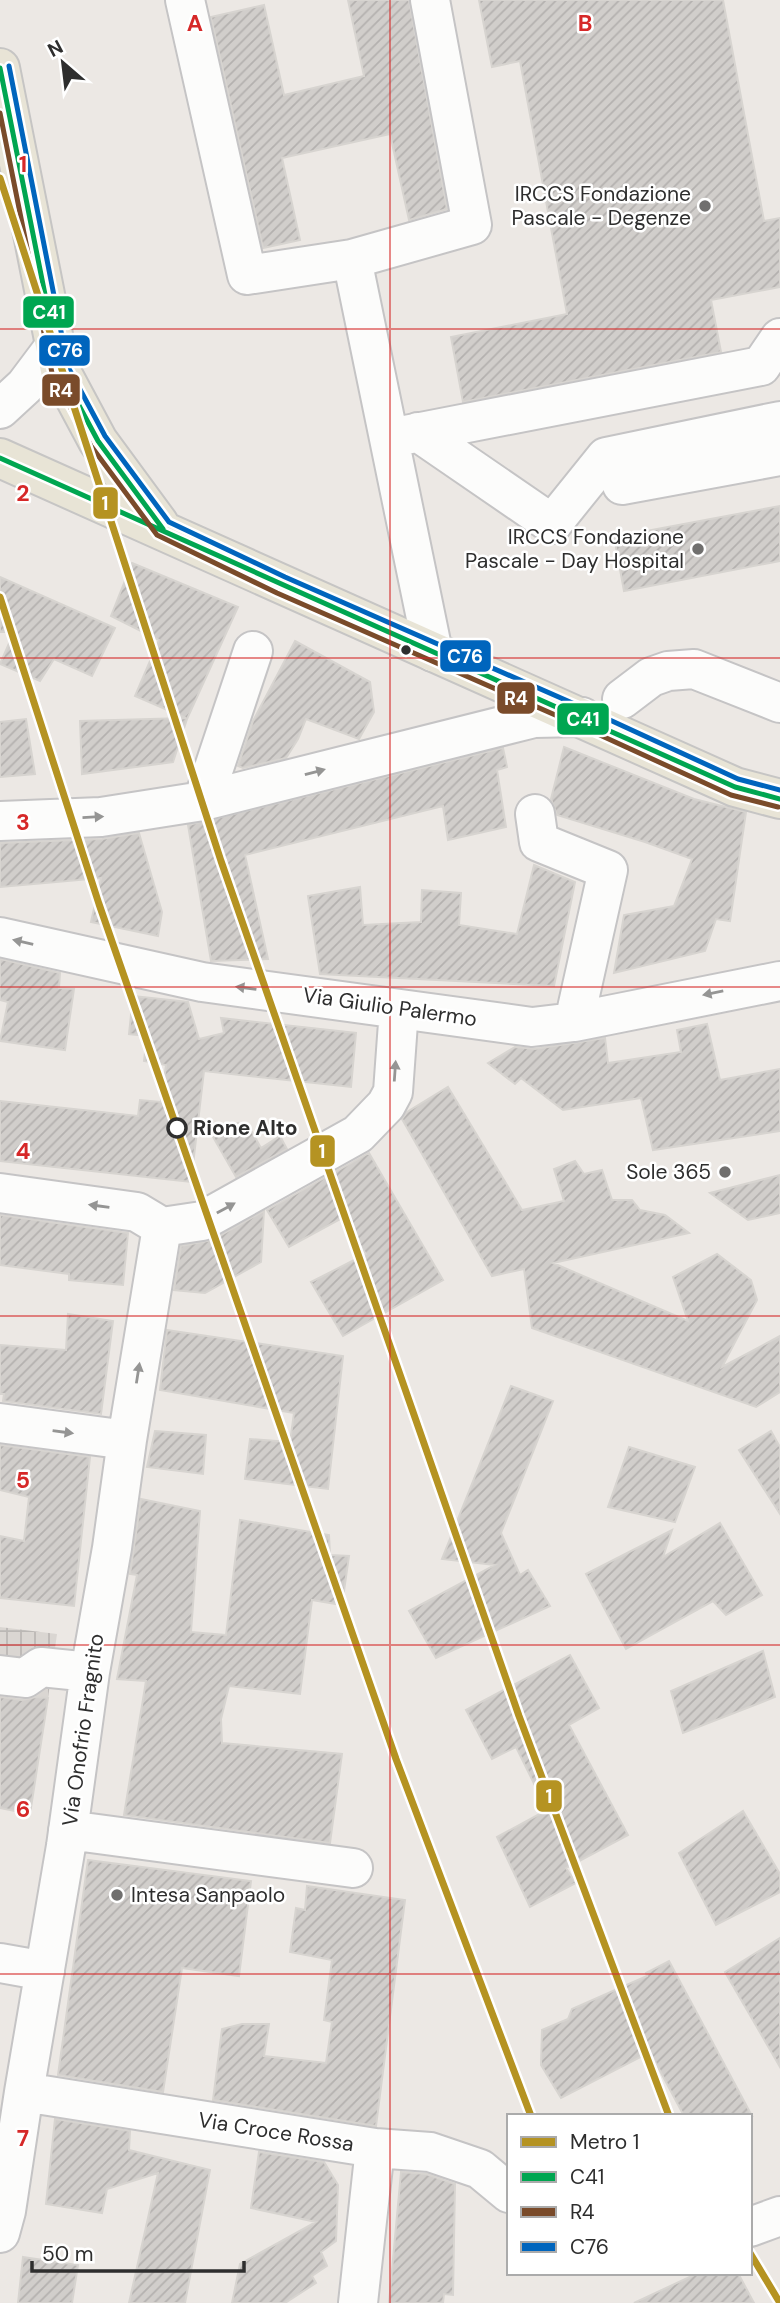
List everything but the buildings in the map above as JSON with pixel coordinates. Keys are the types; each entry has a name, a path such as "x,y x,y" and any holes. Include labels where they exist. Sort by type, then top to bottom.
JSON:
{"main road":[{"path":"0,68 60,370 98,441 163,529"},
{"path":"0,458 734,787 780,799"}],"street":[{"path":"185,0 247,275 352,259 472,225 430,0"},
{"path":"352,259 404,435 433,652"},
{"path":"404,435 761,366 780,338"},
{"path":"0,409 25,386 55,346"},
{"path":"404,435 552,524 606,457 780,421"},
{"path":"622,485 780,456"},
{"path":"203,801 253,651"},
{"path":"622,699 651,677 668,671 694,669 780,703"},
{"path":"0,821 101,817 203,801 534,718 582,717"},
{"path":"535,814 539,842 608,870 574,1022"},
{"name":"Via Giulio Palermo","path":"0,937 202,982 532,1027 574,1022 780,981"},
{"path":"0,1193 137,1212 162,1227 202,1222 358,1134 386,1105 393,1092 399,1009"},
{"name":"Via Onofrio Fragnito","path":"0,2233 6,2211 68,1830 90,1672 162,1227"},
{"path":"0,1423 127,1440"},
{"path":"0,1675 25,1678 41,1667 90,1672"},
{"path":"68,1830 353,1868"},
{"path":"0,1963 45,1971"},
{"name":"Via Croce Rossa","path":"24,2092 375,2148 358,2303"},
{"path":"375,2148 430,2152 480,2169 507,2191"},
{"path":"752,2226 780,2216"}],"shaded area":[{"path":"0,1627 57,1634 48,1698 0,1691"}],"metro line":[{"name":"1","path":"0,178 221,861 519,1716 668,2114"},
{"name":"1","path":"0,597 99,904 396,1759 530,2114"},
{"name":"1","path":"752,2256 780,2303"}],"transit line":[{"name":"C76","path":"9,66 68,367 105,436 169,522 285,577 738,779 780,790"},
{"name":"C41","path":"0,68 60,370 98,441 163,529"},
{"name":"R4","path":"0,113 52,373 91,446 157,535 277,593 731,795 778,807"},
{"name":"C41","path":"0,458 735,787 780,799"}],"place":[{"name":"IRCCS Fondazione Pascale - Degenze","path":"705,206"},
{"name":"IRCCS Fondazione Pascale - Day Hospital","path":"698,549"},
{"name":"Rione Alto","path":"177,1128"},
{"name":"Sole 365","path":"725,1172"},
{"name":"Intesa Sanpaolo","path":"117,1895"}]}
